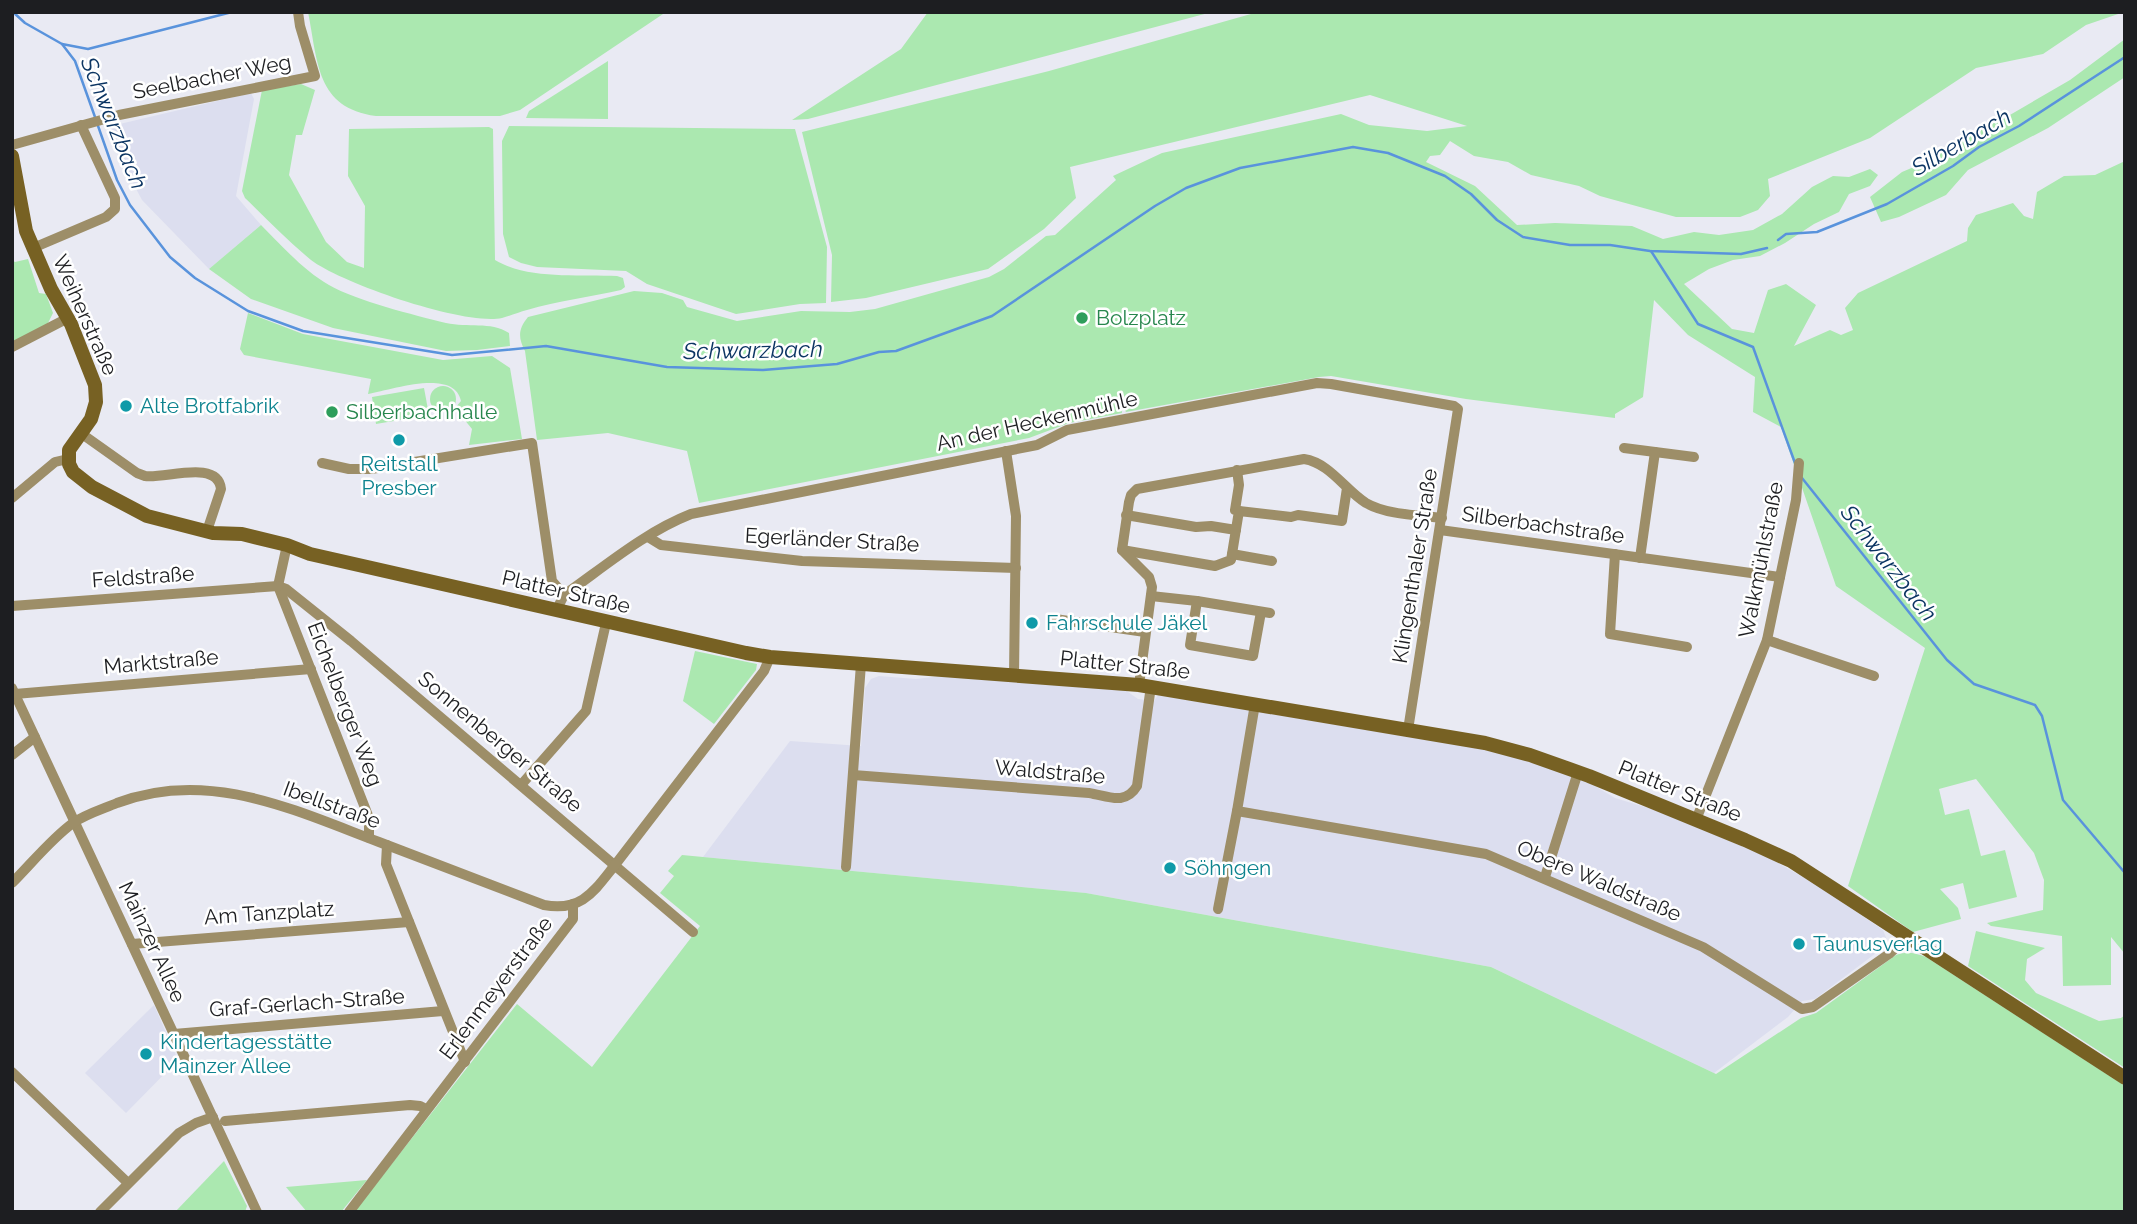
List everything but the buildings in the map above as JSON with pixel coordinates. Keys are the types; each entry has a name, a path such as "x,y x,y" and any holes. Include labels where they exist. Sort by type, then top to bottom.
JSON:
{"main road":[{"name":"Weiherstraße","path":"12,156 21,213 33,248 51,289 68,318 95,385 94,411 82,434 72,445 68,459"},
{"name":"Platter Straße","path":"68,459 76,475 131,510 154,519 207,531 242,534 287,545 310,554 720,649 770,657 1145,686 1509,749 1578,772 1791,861 2125,1078"}],"street":[{"name":"Seelbacher Weg","path":"12,145 102,119 315,76 298,12"},
{"path":"33,248 106,217 115,209 115,198 84,125"},
{"path":"12,347 68,318"},
{"name":"An der Heckenmühle","path":"564,595 648,537 691,513 1006,452 1037,445 1066,430 1317,383 1454,406 1458,409"},
{"name":"Klingenthaler Straße","path":"1408,730 1458,409"},
{"path":"82,434 137,473 151,477 202,472 215,476 221,489 207,531"},
{"path":"322,463 349,469 371,469 532,443 551,577 554,586 564,595 556,611"},
{"path":"1624,448 1694,457"},
{"path":"1006,452 1016,506 1014,675"},
{"name":"Silberbachstraße","path":"1640,558 1655,452"},
{"path":"1122,550 1131,495 1142,487 1304,458 1319,463 1368,505 1442,518"},
{"path":"12,498 55,462 68,459"},
{"name":"Walkmühlstraße","path":"1696,820 1767,640 1796,500 1799,463"},
{"path":"1237,470 1235,510 1239,511 1291,517 1298,514 1342,521 1348,488"},
{"path":"1122,550 1215,566 1231,560 1239,511"},
{"path":"1126,515 1196,527 1211,526 1236,530"},
{"name":"Silberbachstraße","path":"1440,530 1780,577"},
{"name":"Egerländer Straße","path":"648,537 662,545 778,559 1016,568"},
{"path":"278,586 287,545"},
{"path":"1122,550 1149,578 1151,596 1197,601 1265,613 1253,656 1191,645 1197,601"},
{"path":"1232,554 1272,562"},
{"path":"1615,554 1610,635 1687,647"},
{"name":"Feldstraße","path":"12,606 278,586"},
{"name":"Eichelberger Weg","path":"278,586 369,818 369,838"},
{"name":"Sonnenberger Straße","path":"278,586 286,589 351,641 693,932"},
{"name":"Waldstraße","path":"853,775 1089,793 1124,799 1132,795 1138,786 1145,686 1145,632 1151,596"},
{"path":"1055,619 1145,632"},
{"path":"521,785 586,711 606,622"},
{"path":"1767,640 1874,676"},
{"name":"Erlenmeyerstraße","path":"349,1212 573,919 573,904 592,894 764,671 770,657"},
{"path":"846,867 860,664"},
{"name":"Marktstraße","path":"14,691 311,669"},
{"name":"Mainzer Allee","path":"14,691 257,1212"},
{"path":"1218,909 1255,704"},
{"path":"12,755 35,737"},
{"path":"1545,877 1578,772"},
{"name":"Ibellstraße","path":"74,822 100,810 164,791 202,789 250,796 544,905 573,904"},
{"name":"Obere Waldstraße","path":"1237,811 1486,854 1545,877 1711,951 1802,1009 1812,1007 1889,954 1907,937"},
{"path":"12,883 74,822"},
{"path":"387,845 386,864 465,1062"},
{"name":"Am Tanzplatz","path":"132,944 409,922"},
{"name":"Graf-Gerlach-Straße","path":"174,1034 443,1011"},
{"path":"13,1075 128,1182"},
{"path":"225,1121 410,1105 426,1109"},
{"path":"100,1212 179,1133 213,1117"}],"shaded area":[{"path":"251,93 254,99 236,196 261,225 209,269 142,200 116,151 107,127"},
{"path":"879,676 916,679 942,676 1124,689 1138,699 1154,701 1158,695 1481,749 1529,761 1590,783 1615,798 1665,813 1771,859 1817,885 1883,930 1887,940 1884,947 1815,999 1802,1001 1788,1017 1714,1073 1491,967 1086,893 703,857 790,741 861,746 865,688 871,679"},
{"path":"154,1005 178,1060 126,1113 85,1073"}],"green space":[{"path":"308,12 666,12 520,110 500,116 376,116 356,111 341,103 331,93 318,65"},
{"path":"928,12 1212,12 808,119 792,120 901,49"},
{"path":"1258,12 2124,12 2086,25 2043,54 1976,68 1870,138 1768,179 1770,196 1758,210 1740,217 1676,217 1600,196 1579,186 1531,175 1508,162 1474,156 1450,141 1440,155 1430,156 1426,162 1475,186 1517,225 1555,223 1632,226 1663,239 1694,232 1719,235 1753,230 1782,214 1812,187 1833,176 1849,177 1870,169 1878,175 1870,186 1849,194 1839,212 1760,256 1733,260 1709,269 1684,284 1732,329 1754,333 1768,290 1786,284 1816,305 1794,346 1830,330 1841,335 1853,330 1845,308 1858,293 1967,241 1968,228 1976,215 2013,203 2024,216 2033,219 2037,192 2064,176 2095,175 2125,161 2125,954 2111,937 2111,985 2063,986 2062,936 1991,926 1987,923 2043,910 2044,880 2034,853 1976,779 1939,789 1945,815 1969,809 1981,856 2005,850 2017,897 1969,909 1963,883 1940,889 1958,908 1961,919 1913,932 1848,886 1925,648 1836,586 1781,427 1753,412 1755,377 1688,335 1654,300 1643,397 1615,414 1615,418 1466,399 1331,376 1319,377 1126,412 1121,404 1122,413 1069,423 1029,438 699,503 687,451 608,433 537,440 525,351 520,338 522,326 528,317 634,291 662,293 683,300 687,307 737,321 801,311 850,312 875,309 989,277 1004,269 1046,236 1055,235 1116,180 1113,176 1162,153 1341,114 1369,125 1427,131 1467,126 1370,95 1070,167 1076,198 1044,229 988,269 866,298 831,302 832,255 802,132 1049,71"},
{"path":"2125,39 2125,77 2048,128 1968,170 1946,195 1899,217 1881,222 1870,197 1902,172 1928,161 1956,140 2003,119 2070,80"},
{"path":"608,61 608,119 526,118 529,111"},
{"path":"301,84 315,90 302,135 296,135 289,175 326,242 347,262 364,268 365,206 348,176 349,129 489,127 493,129 495,260 523,271 538,273 617,276 623,278 625,287 502,318 484,319 460,316 404,301 348,280 311,260 245,198 242,191 262,90"},
{"path":"509,126 795,129 827,247 826,303 800,304 736,314 647,284 626,271 537,267 509,257 503,234 502,141"},
{"path":"261,225 310,272 341,291 386,307 446,323 502,329 509,333 510,346 446,351 333,328 251,299 209,269"},
{"path":"28,259 39,293 46,294 53,313 47,325 12,344 12,260 15,262"},
{"path":"248,313 303,334 443,360 492,356 510,368 522,439 469,445 472,429 455,408 461,401 456,391 447,385 421,384 368,394 371,379 244,355 240,349"},
{"path":"443,386 452,390 456,399 452,408 443,412 434,408 430,399 434,390"},
{"path":"424,388 429,415 376,424 372,397"},
{"path":"695,651 757,664 756,670 714,724 683,701"},
{"path":"682,855 1086,893 1491,967 1716,1074 1801,1018 1816,1013 1896,955 1918,954 2125,1086 2125,1212 354,1212 517,1004 592,1067 700,926 660,893 674,876 668,871"},
{"path":"1976,931 2045,948 2027,959 2025,980 2036,993 2099,1021 2125,1015 2125,1068 1968,966"},
{"path":"224,1161 247,1206 245,1212 175,1212"},
{"path":"367,1180 341,1212 307,1212 286,1187"}],"waterway":[{"path":"13,12 25,23 62,44 88,49 232,12"},
{"name":"Schwarzbach","path":"62,44 75,61 95,117"},
{"name":"Silberbach","path":"1778,240 1786,234 1817,232 1887,204 1953,166 1979,147 2019,126 2125,57"},
{"name":"Schwarzbach","path":"97,123 117,180 130,205 170,257 195,278 248,311 303,331 452,355 546,346 667,367 763,370 837,364 879,352 896,351 992,316 1186,188 1240,168 1353,147 1388,153 1445,176 1471,194 1497,220 1523,237 1570,245 1610,245 1650,251 1741,254 1767,248"},
{"name":"Schwarzbach","path":"1651,251 1698,324 1753,347 1795,463"},
{"name":"Schwarzbach","path":"1802,478 1947,660 1974,684 2035,705 2042,716 2063,800 2125,873"}],"place":[{"name":"Bolzplatz","path":"1082,318"},
{"name":"Alte Brotfabrik","path":"126,406"},
{"name":"Silberbachhalle","path":"332,412"},
{"name":"Reitstall Presber","path":"399,440"},
{"name":"Fahrschule Jäkel","path":"1032,623"},
{"name":"Söhngen","path":"1170,868"},
{"name":"Taunusverlag","path":"1799,944"},
{"name":"Kindertagesstätte Mainzer Allee","path":"146,1054"}]}
